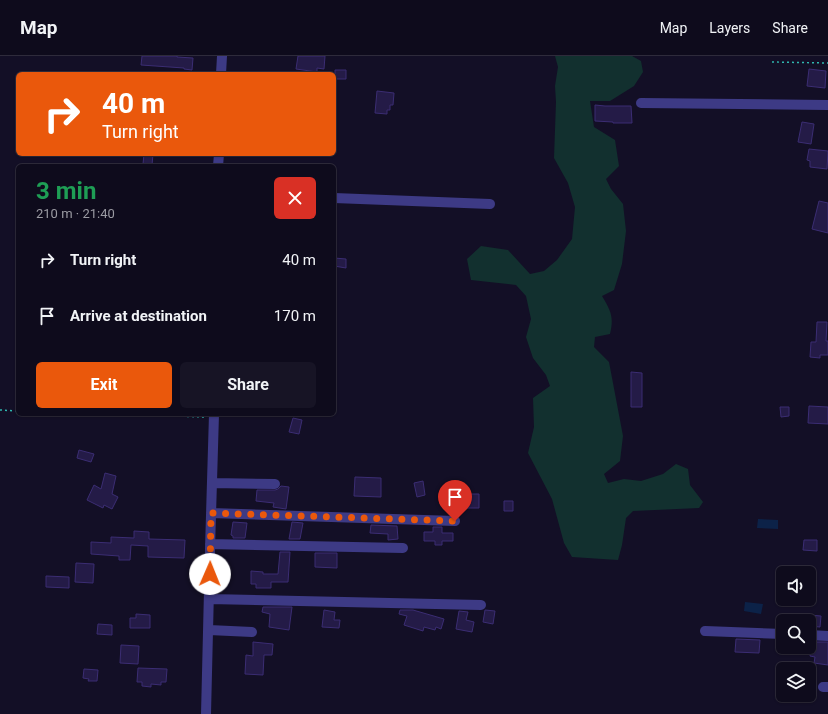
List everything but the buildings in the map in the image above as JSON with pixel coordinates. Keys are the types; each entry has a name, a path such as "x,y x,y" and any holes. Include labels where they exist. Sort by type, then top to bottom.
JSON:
{"street":[{"path":"221,72 222,56"},
{"path":"641,103 828,105"},
{"path":"336,198 490,204"},
{"path":"206,714 214,416"},
{"path":"212,483 275,484"},
{"path":"211,513 455,521"},
{"path":"210,544 403,548"},
{"path":"209,599 481,605"},
{"path":"209,630 252,632"},
{"path":"705,631 776,634"},
{"path":"816,635 828,636"}],"path":[{"path":"772,62 828,63"},
{"path":"0,410 16,411"}],"green space":[{"path":"555,56 632,56 641,61 643,72 634,86 610,101 590,101 594,127 615,140 619,166 606,179 611,189 623,204 626,231 622,264 614,290 602,296 608,306 612,318 610,334 595,337 594,347 609,362 623,436 620,461 604,474 608,483 624,479 641,481 663,474 676,464 688,469 690,485 703,502 699,508 633,511 626,518 618,560 572,557 564,543 552,499 528,453 534,427 533,398 550,386 546,375 533,358 526,337 531,319 526,296 516,285 471,280 467,259 481,246 508,250 530,274 544,271 557,260 572,239 575,207 568,183 554,158 556,102 555,86 558,67"}],"water":[{"path":"758,519 778,520 778,529 757,528"},
{"path":"745,602 763,604 761,614 744,611"}],"route":[{"path":"210,574 211,513 455,521"}]}
